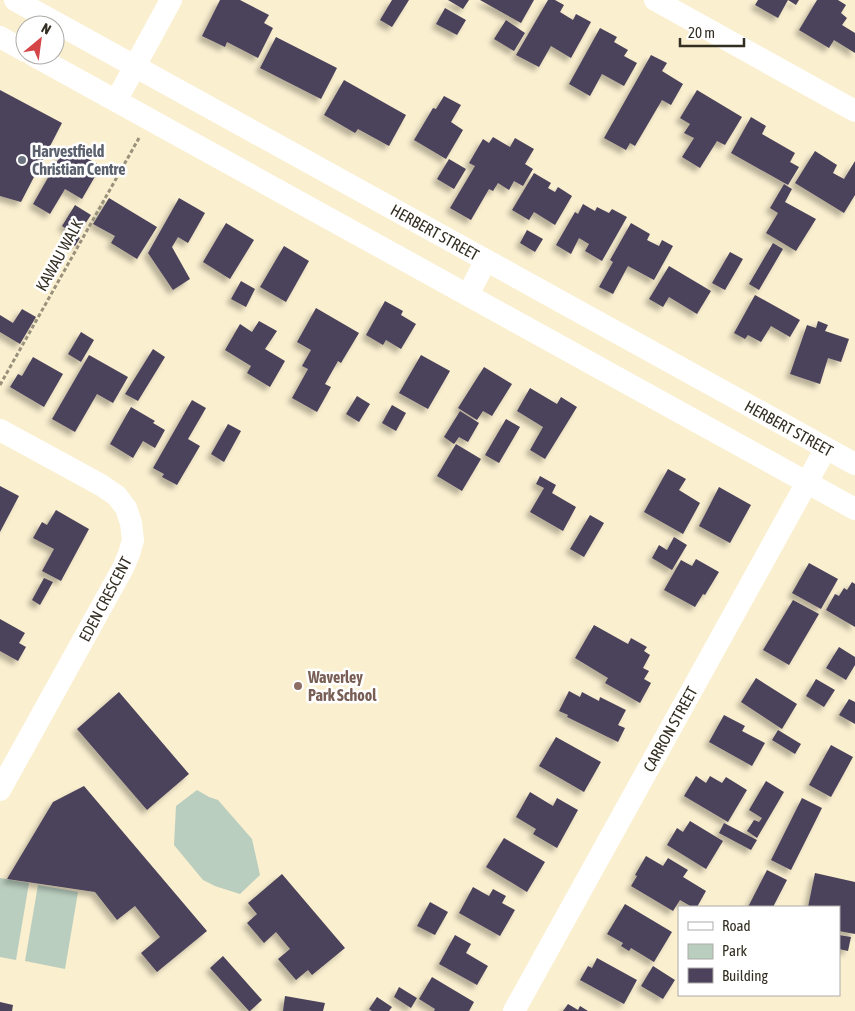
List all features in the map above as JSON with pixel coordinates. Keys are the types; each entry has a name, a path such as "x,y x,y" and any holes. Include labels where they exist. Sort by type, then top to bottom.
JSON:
{"street":[{"name":"HERBERT STREET","path":"15,0 855,464"},
{"path":"116,101 171,0"},
{"path":"655,0 855,111"},
{"path":"0,37 15,45"},
{"path":"51,65 855,509"},
{"path":"468,295 486,260"},
{"name":"EDEN CRESCENT","path":"0,430 117,496 126,508 131,523 133,540 122,568 0,790"},
{"name":"CARRON STREET","path":"514,1011 826,448"}],"path":[{"name":"KAWAU WALK","path":"0,385 139,138"}],"green space":[{"path":"197,790 218,800 252,839 260,875 240,894 203,880 174,845 176,806"},
{"path":"0,878 29,883 16,960 0,957"},
{"path":"38,885 78,892 65,969 25,961"}],"building":[{"path":"220,0 240,0 269,15 264,23 273,28 258,58 227,42 225,47 202,36"},
{"path":"392,0 409,0 392,27 380,20"},
{"path":"448,0 469,0 463,9"},
{"path":"480,0 534,0 521,23"},
{"path":"548,0 555,0 564,5 560,12 573,20 576,14 591,22 571,58 551,46 539,67 516,55"},
{"path":"758,0 788,0 778,18 755,5"},
{"path":"788,0 799,0 796,5"},
{"path":"817,0 838,0 846,5 841,13 847,18 842,25 855,33 855,53 834,40 829,48 799,30"},
{"path":"445,8 466,20 457,35 436,24"},
{"path":"506,20 525,33 514,51 494,39"},
{"path":"600,28 617,37 614,42 628,50 624,56 637,63 624,86 602,74 590,96 569,84"},
{"path":"276,37 337,68 321,99 260,68"},
{"path":"651,55 667,63 662,71 683,84 671,105 662,100 635,146 630,143 626,150 604,138"},
{"path":"344,80 406,115 389,146 358,129 355,133 324,115"},
{"name":"Harvestfield Christian Centre","path":"0,90 62,123 21,202 0,196"},
{"path":"697,90 742,117 725,145 717,141 700,168 682,157 694,138 684,133 690,124 680,118"},
{"path":"444,96 461,105 451,122 463,130 446,159 414,140 433,108 436,109"},
{"path":"751,117 766,126 762,134 795,153 790,162 799,167 788,185 731,153"},
{"path":"493,137 510,147 515,138 534,149 525,164 533,169 523,186 514,181 509,190 498,183 493,191 489,189 471,220 450,208 475,166 469,163 483,139 489,143"},
{"path":"66,146 101,166 82,199 65,189 50,214 33,204"},
{"path":"815,151 837,165 833,173 844,179 855,161 855,195 844,213 795,183"},
{"path":"449,159 466,169 454,189 437,179"},
{"path":"534,173 551,183 548,188 555,192 558,187 572,196 555,225 534,212 529,220 512,210"},
{"path":"784,184 792,189 785,202 816,219 796,251 766,233 778,213 770,208"},
{"path":"109,198 157,227 137,259 111,243 115,236 93,224"},
{"path":"179,198 205,213 188,243 178,237 172,247 190,279 173,290 148,253"},
{"path":"583,204 595,211 597,207 609,213 612,209 627,217 602,261 585,251 589,244 579,238 571,254 556,245 575,212 578,214"},
{"path":"75,205 91,215 77,236 80,238 75,246 68,241 73,233 62,226"},
{"path":"226,223 254,240 230,279 203,262"},
{"path":"631,223 650,234 647,240 659,246 662,240 673,246 654,280 628,266 613,294 599,287 613,262 610,260"},
{"path":"527,230 543,239 535,252 520,243"},
{"path":"773,243 783,249 759,290 749,284"},
{"path":"284,246 309,261 286,302 260,287"},
{"path":"730,252 743,259 725,290 712,283"},
{"path":"669,266 711,291 697,314 669,297 663,307 649,299"},
{"path":"241,281 255,289 246,307 231,299"},
{"path":"755,295 800,320 790,337 771,326 761,342 748,335 745,339 734,333"},
{"path":"385,301 403,311 401,315 416,324 401,349 386,340 383,345 366,335"},
{"path":"316,308 359,333 341,363 338,361 325,384 331,387 317,412 292,398 308,369 302,366 311,350 297,342"},
{"path":"22,309 36,317 20,344 0,332 0,315 13,323"},
{"path":"259,321 277,331 265,349 285,361 270,387 247,373 251,366 225,350 240,324 252,332"},
{"path":"818,321 828,325 825,331 849,339 841,362 828,358 820,384 790,374 807,325 816,328"},
{"path":"81,332 94,340 81,362 68,354"},
{"path":"153,349 165,357 138,401 125,394"},
{"path":"89,355 128,377 113,403 97,394 75,432 52,419"},
{"path":"421,355 450,371 428,409 399,393"},
{"path":"33,357 63,374 44,407 10,387 18,374 22,376"},
{"path":"484,367 512,384 492,416 483,411 477,420 458,408"},
{"path":"530,388 557,404 561,397 577,407 545,459 530,450 543,427 517,411"},
{"path":"357,396 370,404 359,422 346,414"},
{"path":"192,400 206,408 188,439 200,446 177,485 162,477 164,474 153,468"},
{"path":"392,405 406,413 396,431 382,423"},
{"path":"131,407 155,421 153,423 165,430 155,448 143,441 133,458 110,444"},
{"path":"460,411 479,423 468,442 459,437 454,444 444,437"},
{"path":"506,419 520,427 499,463 485,455"},
{"path":"228,424 241,431 224,462 211,454"},
{"path":"456,444 481,459 462,491 437,476"},
{"path":"668,469 686,479 679,490 700,503 683,534 644,512"},
{"path":"540,476 556,485 552,493 576,507 563,531 530,512 544,488 536,484"},
{"path":"0,486 19,496 0,532"},
{"path":"719,487 751,505 730,543 699,526"},
{"path":"56,510 89,529 61,581 42,571 54,549 33,538 42,522 47,525"},
{"path":"590,515 604,523 584,557 570,549"},
{"path":"674,537 687,545 672,570 652,558 659,545 667,550"},
{"path":"696,559 719,572 695,607 664,590 681,560 692,566"},
{"path":"809,563 838,579 821,609 792,593"},
{"path":"44,578 53,582 40,605 32,600"},
{"path":"852,582 855,584 855,627 826,610 835,594 839,596 844,588 847,590"},
{"path":"793,600 819,614 789,665 763,650"},
{"path":"0,619 25,633 19,643 26,647 18,661 0,651"},
{"path":"594,625 628,644 631,638 647,647 644,651 650,655 643,668 649,671 644,679 651,683 640,703 605,683 608,678 575,658"},
{"path":"839,647 855,657 855,665 846,680 826,668"},
{"path":"756,678 797,704 782,729 741,702"},
{"path":"816,679 835,690 824,707 806,696"},
{"path":"569,691 580,697 582,692 599,701 600,697 626,710 618,725 625,728 618,742 567,717 568,715 559,711"},
{"path":"119,692 189,774 147,810 77,729"},
{"path":"849,699 855,702 855,724 839,715"},
{"path":"724,715 745,726 742,731 765,743 752,766 709,742"},
{"path":"778,730 801,744 795,754 772,740"},
{"path":"556,737 601,762 584,792 539,766"},
{"path":"831,745 853,757 831,797 809,785"},
{"path":"696,776 706,783 710,776 722,783 726,777 747,790 728,822 684,796"},
{"path":"766,781 784,792 757,838 747,831 754,820 759,822 762,818 749,810"},
{"path":"84,786 207,931 157,972 141,953 160,937 135,906 117,920 95,892 7,879 53,802"},
{"path":"530,792 553,806 557,798 578,810 557,848 533,834 536,829 516,817"},
{"path":"802,798 822,808 791,870 771,860"},
{"path":"690,821 723,841 706,869 667,845 677,828 683,832"},
{"path":"724,823 757,840 751,850 719,833"},
{"path":"504,838 545,862 527,892 486,867"},
{"path":"646,856 663,866 668,858 688,870 683,877 706,891 698,906 690,906 680,900 673,911 631,886 637,876 635,875"},
{"path":"767,870 787,880 774,906 749,906"},
{"path":"815,873 855,882 855,934 840,931 840,906 808,906"},
{"path":"282,874 345,948 312,975 308,970 296,980 278,959 290,949 276,932 264,943 247,923 257,914 248,903"},
{"path":"473,887 489,896 493,889 506,896 502,903 515,910 500,936 459,913"},
{"path":"430,902 448,912 435,935 417,926"},
{"path":"625,904 672,932 654,962 631,948 629,951 621,946 623,943 607,934"},
{"path":"455,935 471,944 466,953 488,966 477,985 439,964"},
{"path":"840,935 851,937 848,951 840,949"},
{"path":"223,956 262,1000 250,1011 210,968"},
{"path":"597,958 637,980 624,1004 580,980 588,966 592,968"},
{"path":"653,966 675,980 663,999 641,986"},
{"path":"432,977 474,1002 469,1011 434,1011 435,1009 419,999"},
{"path":"399,987 417,998 411,1008 394,997"},
{"path":"285,996 325,1003 323,1011 283,1011"},
{"path":"377,997 392,1007 389,1011 372,1011 369,1009"},
{"path":"0,1002 13,1005 12,1011 0,1011"},
{"path":"568,1004 578,1010 580,1006 588,1011 563,1011"}],"place":[{"name":"Harvestfield Christian Centre","path":"22,160"},
{"name":"Waverley Park School","path":"298,686"}]}
